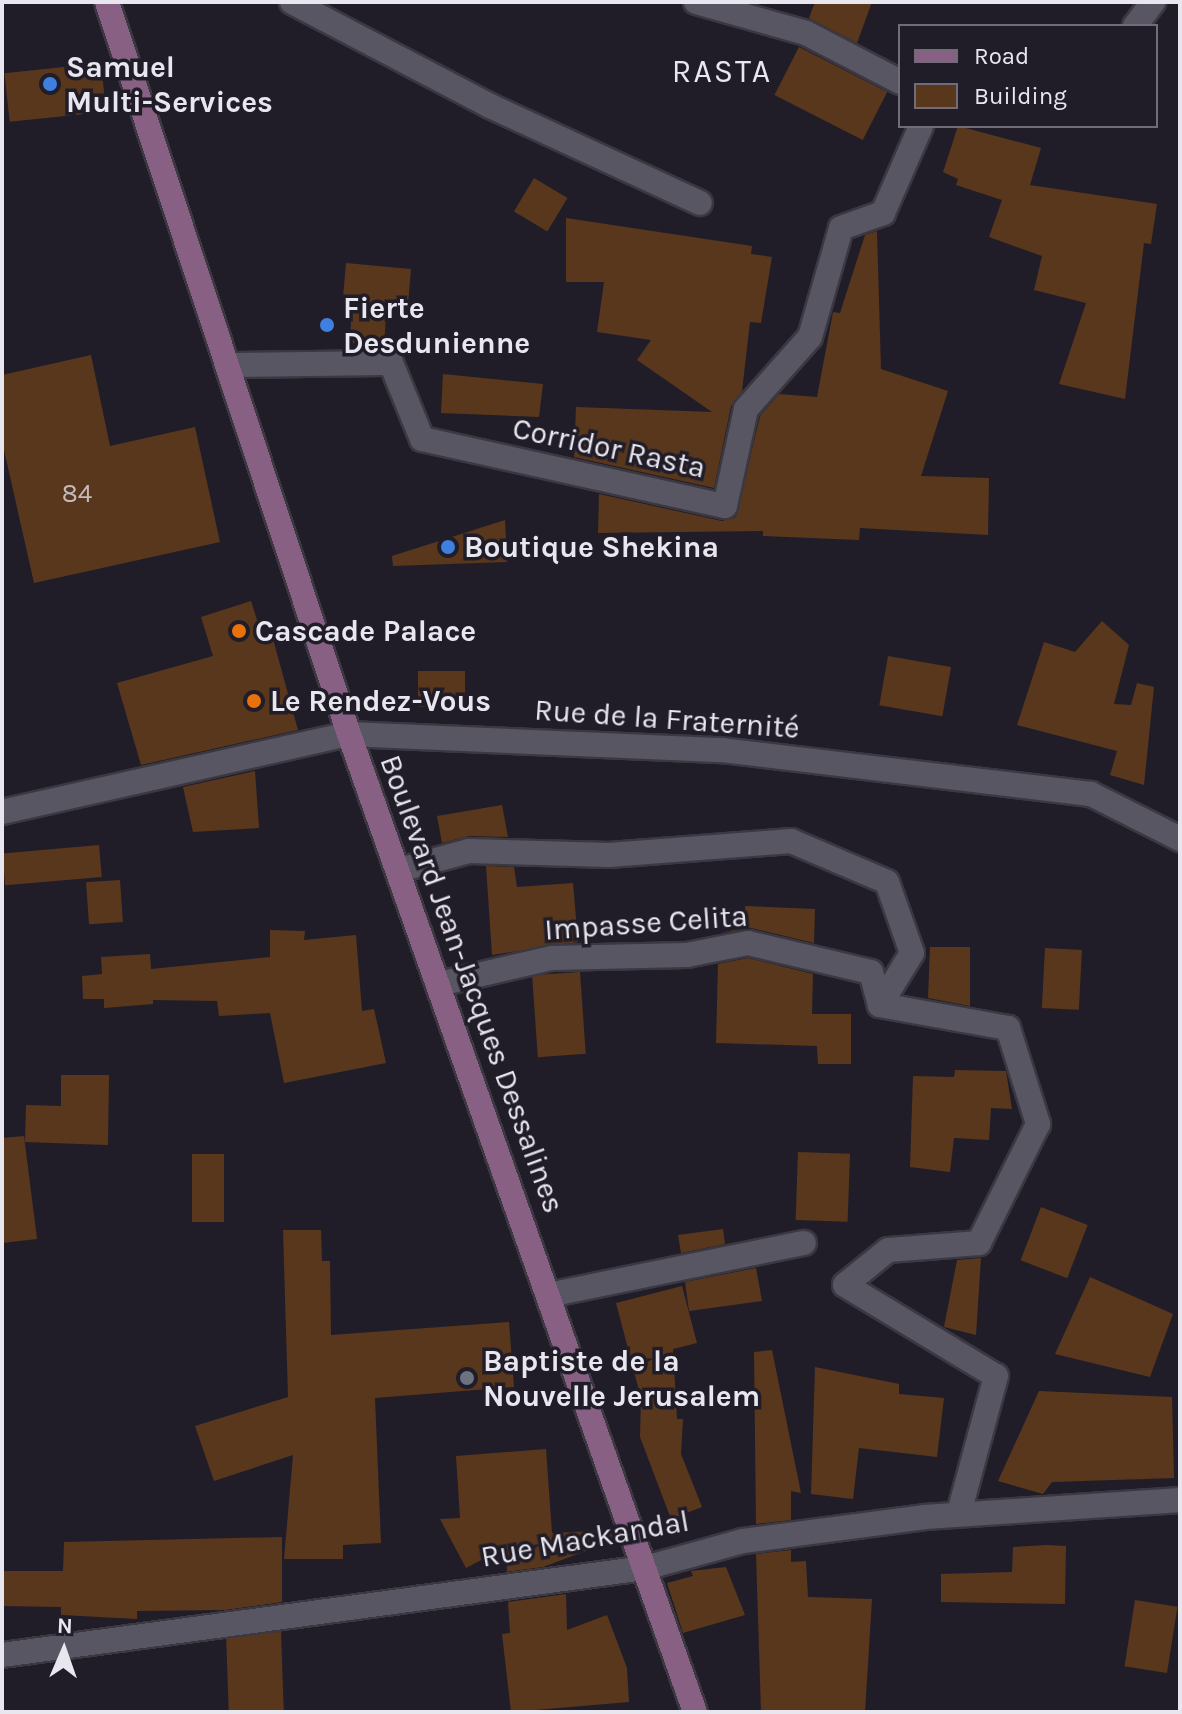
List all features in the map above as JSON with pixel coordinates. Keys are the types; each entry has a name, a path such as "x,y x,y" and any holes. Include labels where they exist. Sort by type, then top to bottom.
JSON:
{"street":[{"name":"Boulevard Jean-Jacques Dessalines","path":"107,2 349,734 695,1712"},
{"path":"292,2 490,106 700,203"},
{"path":"696,2 806,33 898,81"},
{"path":"1136,24 1153,2"},
{"name":"Corridor Rasta","path":"228,365 391,363 422,439 725,506 746,409 810,337 841,228 883,213 920,128"},
{"name":"Rue de la Fraternité","path":"2,812 349,734 722,750 1091,794 1180,839"},
{"path":"399,870 469,851 609,855 791,841 887,882 912,953 880,1005 1008,1028 1038,1124 979,1243 888,1250 845,1285 996,1376 959,1513"},
{"name":"Impasse Celita","path":"439,984 552,958 687,955 748,943 871,972 880,1005"},
{"path":"548,1295 804,1243"},
{"name":"Rue Mackandal","path":"2,1655 645,1568 743,1541 959,1513 1180,1500"}],"building":[{"path":"815,2 872,2 857,43 809,18"},
{"path":"799,47 887,92 863,140 774,95"},
{"path":"101,63 106,112 10,122 5,73"},
{"path":"957,128 966,128 1041,148 1030,185 1157,204 1151,244 1144,243 1125,399 1059,384 1086,303 1034,290 1042,256 989,237 1002,200 956,185 958,179 943,172"},
{"path":"534,178 567,198 547,232 514,211"},
{"path":"566,218 752,246 751,254 772,257 761,323 750,322 742,391 731,406 714,488 574,457 576,407 712,412 637,360 651,340 597,332 604,282 566,282"},
{"path":"877,231 881,369 948,391 921,476 989,478 988,535 860,528 859,540 763,536 763,531 598,533 599,494 722,521 736,517 760,416 779,394 817,397 833,312 840,313 865,235"},
{"path":"346,263 411,269 408,304 387,302 384,345 350,343 352,299 343,298"},
{"path":"91,355 110,446 195,427 220,542 34,583 2,441 2,375"},
{"path":"443,374 543,384 539,417 441,413"},
{"path":"505,520 507,562 393,566 392,556"},
{"path":"251,601 264,642 273,639 298,730 141,765 117,683 213,656 201,617"},
{"path":"1102,621 1129,645 1114,704 1131,705 1137,683 1154,687 1144,785 1110,775 1117,751 1017,725 1044,642 1075,652"},
{"path":"888,656 951,667 942,716 879,705"},
{"path":"418,671 465,671 465,707 418,707"},
{"path":"255,771 259,828 193,832 183,787"},
{"path":"502,805 508,837 469,836 442,843 437,816"},
{"path":"99,845 102,877 5,885 2,853"},
{"path":"486,866 514,867 517,887 573,883 578,942 492,955"},
{"path":"120,880 123,922 89,924 86,882"},
{"path":"745,906 815,909 814,943 751,928 719,933 746,927"},
{"path":"270,930 305,931 304,940 356,935 362,1011 374,1009 386,1063 284,1083 270,1013 219,1016 217,1001 153,1000 153,1004 104,1008 104,999 83,999 82,976 102,974 101,957 150,954 151,969 270,957"},
{"path":"930,947 970,947 970,1006 928,998"},
{"path":"1045,948 1082,950 1079,1010 1042,1008"},
{"path":"748,958 813,974 812,1014 851,1014 851,1064 818,1064 817,1046 716,1043 718,964"},
{"path":"580,972 586,1054 538,1057 532,975"},
{"path":"955,1070 1006,1071 1012,1109 991,1108 989,1140 954,1138 950,1172 910,1167 913,1076 954,1077"},
{"path":"61,1075 109,1075 108,1145 25,1142 26,1105 61,1106"},
{"path":"24,1136 37,1239 2,1243 2,1138"},
{"path":"798,1152 850,1154 848,1222 796,1220"},
{"path":"192,1154 224,1154 224,1222 192,1222"},
{"path":"1041,1207 1088,1225 1067,1278 1021,1260"},
{"path":"723,1229 725,1244 681,1253 678,1235"},
{"path":"283,1230 321,1230 322,1261 330,1261 331,1335 509,1322 514,1387 375,1398 381,1543 343,1545 343,1559 284,1559 293,1455 214,1481 195,1426 288,1397"},
{"path":"981,1258 976,1335 944,1327 957,1260"},
{"path":"756,1268 762,1301 689,1311 685,1282"},
{"path":"1090,1277 1173,1314 1150,1377 1055,1354"},
{"path":"682,1286 697,1343 673,1349 677,1419 683,1419 681,1454 702,1507 671,1519 640,1437 641,1398 616,1303"},
{"path":"772,1350 801,1493 791,1491 791,1520 756,1524 754,1352"},
{"path":"815,1367 899,1384 899,1394 944,1398 937,1457 859,1448 853,1499 811,1494"},
{"path":"1039,1391 1172,1397 1174,1478 1052,1482 1043,1494 998,1481"},
{"path":"546,1449 552,1533 615,1530 618,1539 543,1567 507,1572 506,1547 466,1568 440,1519 460,1518 456,1456"},
{"path":"282,1537 282,1602 225,1610 137,1611 137,1619 61,1615 61,1607 2,1606 2,1571 63,1571 64,1542"},
{"path":"1066,1546 1065,1604 941,1602 941,1574 1012,1572 1013,1547"},
{"path":"791,1550 791,1562 806,1561 808,1597 872,1599 865,1712 761,1712 756,1554"},
{"path":"726,1567 745,1615 683,1633 667,1583 693,1576 691,1571"},
{"path":"566,1594 567,1630 607,1615 627,1668 629,1702 511,1712 502,1634 510,1633 508,1602"},
{"path":"1135,1600 1177,1607 1167,1673 1125,1666"},
{"path":"281,1632 284,1712 229,1712 226,1634"}],"place":[{"name":"Samuel Multi-Services","path":"50,84"},
{"name":"Fierte Desdunienne","path":"327,325"},
{"name":"Boutique Shekina","path":"448,547"},
{"name":"Cascade Palace","path":"239,631"},
{"name":"Le Rendez-Vous","path":"254,701"},
{"name":"Baptiste de la Nouvelle Jerusalem","path":"467,1378"}],"district":[{"name":"RASTA","path":"722,72"}]}
